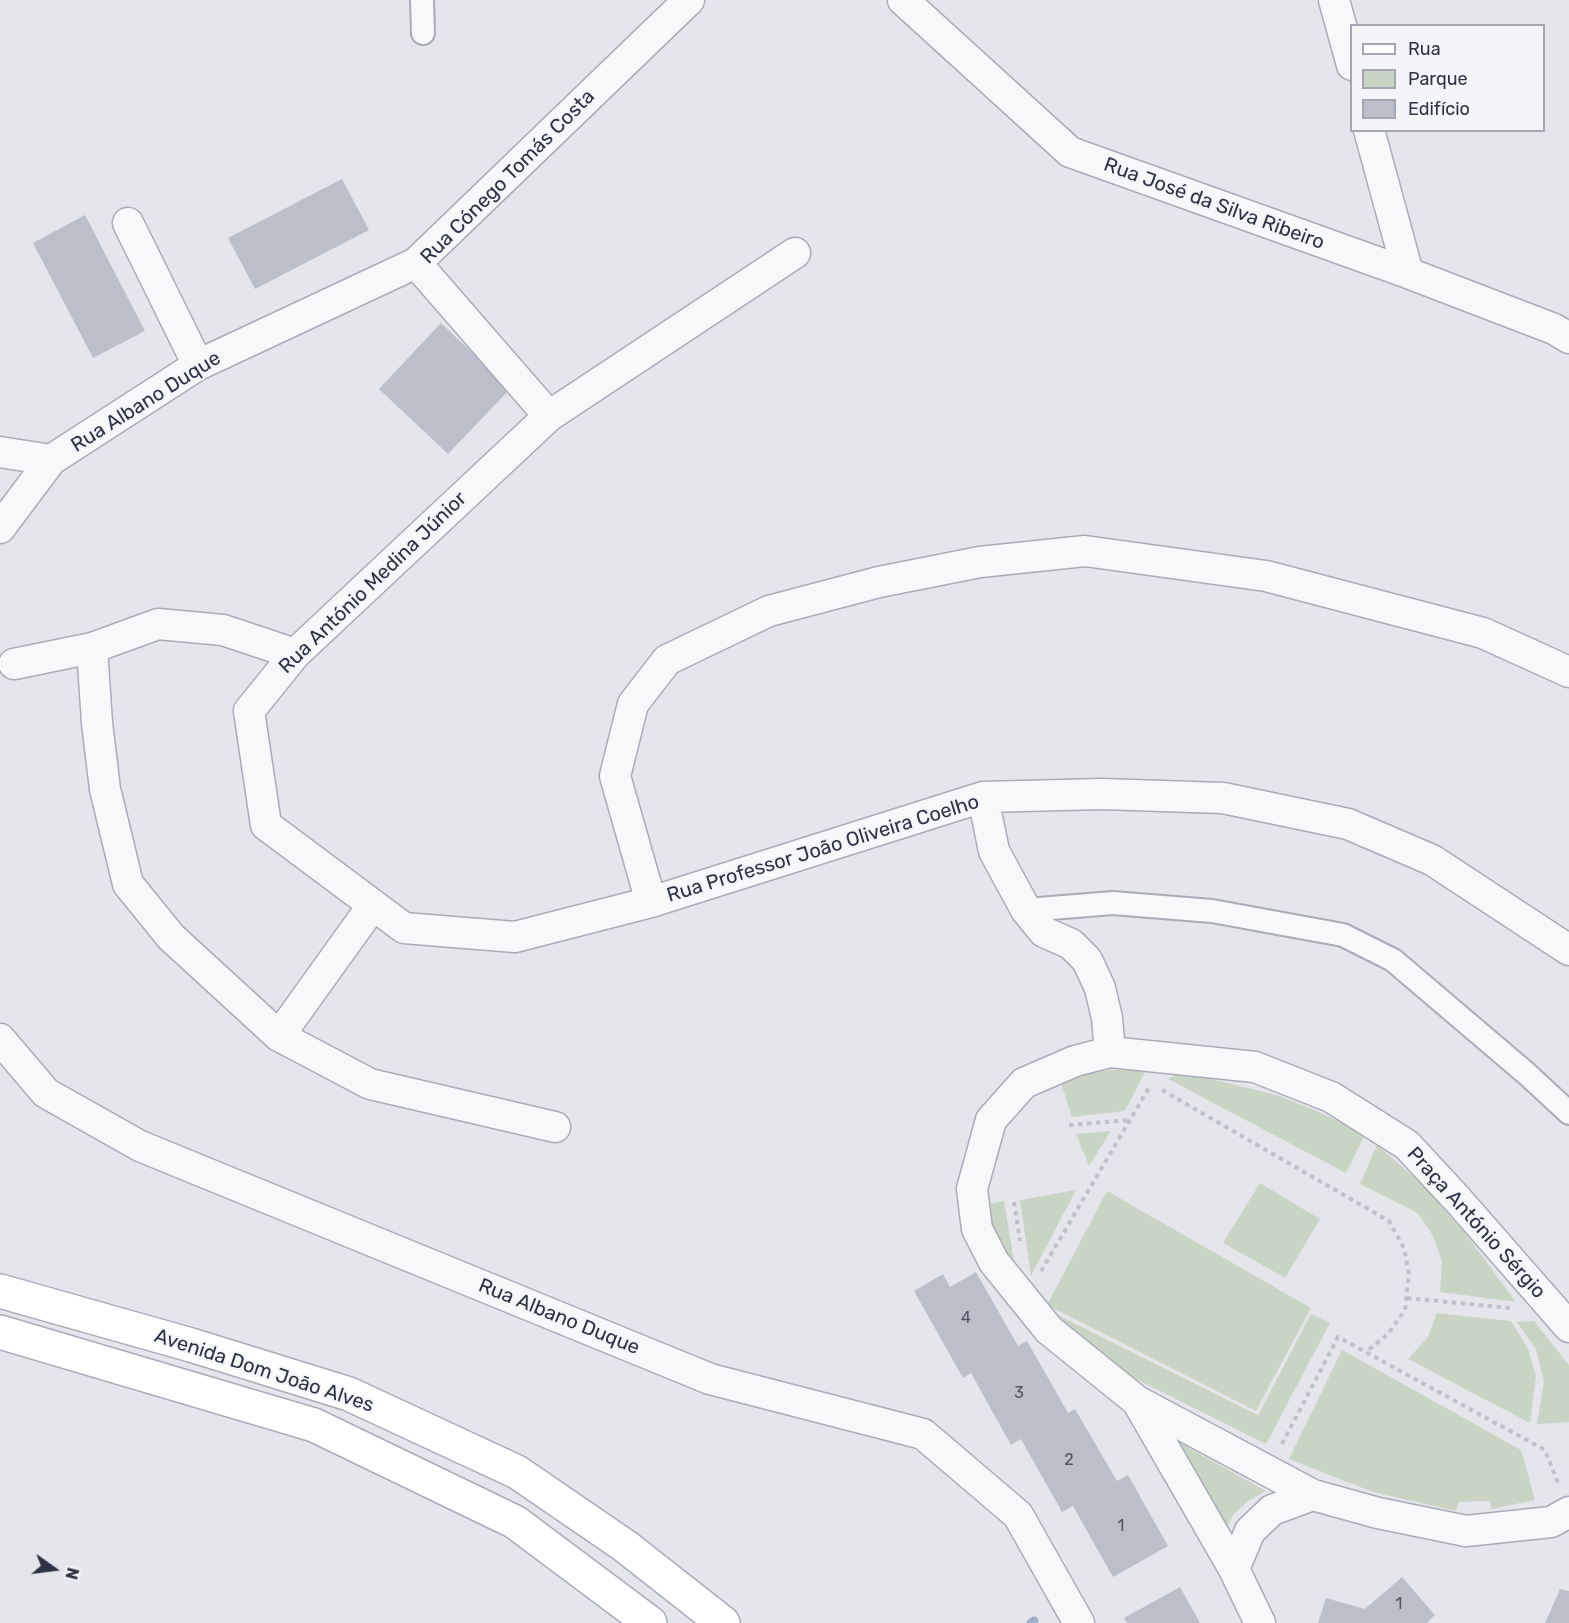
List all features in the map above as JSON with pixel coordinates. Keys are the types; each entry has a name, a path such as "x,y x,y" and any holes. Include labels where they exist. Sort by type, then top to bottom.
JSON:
{"main road":[{"name":"Avenida Dom João Alves","path":"0,1291 191,1345 349,1394 518,1472 625,1546 723,1623"},
{"name":"Avenida Dom João Alves","path":"0,1332 314,1425 515,1522 650,1623"}],"street":[{"path":"422,0 423,33"},
{"name":"Rua Cónego Tomás Costa","path":"549,416 416,263 689,0"},
{"name":"Rua José da Silva Ribeiro","path":"903,0 1070,152 1408,273 1564,326"},
{"path":"1334,0 1350,58"},
{"path":"1370,132 1408,273"},
{"path":"128,223 198,365"},
{"name":"Rua António Medina Júnior","path":"651,902 515,938 404,928 266,825 249,711 295,654 549,416 795,253"},
{"name":"Rua Albano Duque","path":"0,528 51,460 198,365 416,263"},
{"path":"0,452 51,460"},
{"path":"651,902 615,776 633,704 667,660 769,611 879,582 980,562 1085,551 1266,576 1483,633 1569,672"},
{"path":"14,664 92,648 158,624 223,630 295,654"},
{"path":"92,648 97,723 105,789 128,884 171,937 279,1036 370,1084 555,1127"},
{"name":"Rua Professor João Oliveira Coelho","path":"651,902 983,797 1102,794 1223,798 1348,824 1432,860 1569,950"},
{"path":"983,797 994,851 1026,910 1044,932 1071,944 1087,960 1100,988 1107,1018 1110,1052"},
{"path":"1026,910 1113,903 1212,911 1343,935 1393,960 1527,1074 1569,1113"},
{"path":"279,1036 374,905"},
{"name":"Rua Albano Duque","path":"0,1040 46,1093 140,1146 710,1379 923,1434 1018,1515 1079,1623"},
{"name":"Praça António Sérgio","path":"1569,1327 1407,1145 1331,1097 1255,1066 1110,1052 1076,1060 1024,1083 991,1120 972,1188 977,1228 994,1262 1049,1330 1137,1401 1313,1495 1378,1513 1466,1531 1551,1522 1569,1512"},
{"path":"1137,1401 1234,1569 1260,1623"},
{"path":"1234,1569 1250,1531 1272,1510 1313,1495"}],"path":[{"path":"1040,1272 1151,1084"},
{"path":"1162,1090 1389,1221 1404,1248 1409,1274 1405,1310 1388,1334 1366,1352"},
{"path":"1069,1125 1131,1120"},
{"path":"1407,1298 1511,1308"},
{"path":"1282,1445 1338,1337 1545,1450 1558,1484"}],"green space":[{"path":"1110,1070 1146,1070 1125,1111 1072,1117 1061,1083 1085,1074"},
{"path":"1181,1072 1277,1095 1319,1112 1364,1136 1346,1173 1168,1079"},
{"path":"1111,1131 1089,1166 1076,1134"},
{"path":"1377,1145 1421,1183 1468,1237 1516,1302 1440,1292 1442,1261 1433,1236 1418,1213 1360,1184"},
{"path":"1260,1183 1320,1219 1285,1278 1223,1243"},
{"path":"1076,1190 1031,1276 1020,1200"},
{"path":"1107,1191 1311,1308 1256,1411 1047,1305"},
{"path":"1004,1201 1017,1279 989,1230 986,1204"},
{"path":"1048,1310 1258,1415 1311,1314 1330,1323 1266,1444 1108,1365"},
{"path":"1437,1313 1511,1321 1528,1349 1536,1376 1530,1423 1408,1359 1428,1337"},
{"path":"1534,1321 1569,1365 1569,1422 1537,1424 1544,1381 1536,1349 1517,1322"},
{"path":"1342,1350 1521,1450 1535,1500 1491,1509 1490,1501 1459,1502 1456,1511 1373,1492 1289,1459"},
{"path":"1173,1439 1266,1491 1248,1501 1234,1514 1223,1534"}],"building":[{"path":"342,179 369,230 255,289 228,238"},
{"path":"85,215 145,331 93,358 33,243"},
{"path":"441,323 510,389 448,454 379,389"},
{"path":"976,1272 1018,1346 1027,1341 1068,1413 1075,1409 1117,1481 1128,1475 1168,1546 1113,1577 1073,1506 1062,1512 1021,1439 1011,1445 971,1373 963,1378 914,1291 943,1274 950,1287"},
{"path":"1402,1577 1435,1615 1427,1623 1318,1623 1326,1598 1365,1609"},
{"path":"1180,1587 1200,1623 1127,1623 1124,1618"},
{"path":"1560,1589 1569,1591 1569,1623 1545,1623"}]}
